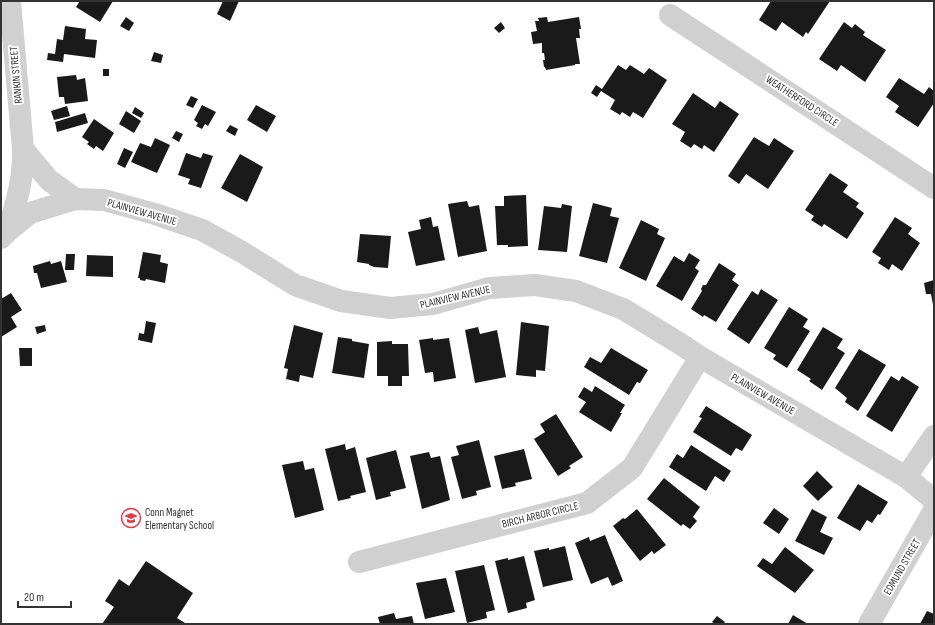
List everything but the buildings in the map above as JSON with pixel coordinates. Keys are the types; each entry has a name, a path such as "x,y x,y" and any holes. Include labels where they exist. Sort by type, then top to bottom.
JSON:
{"street":[{"name":"RANKIN STREET","path":"4,234 19,191 24,168 10,7"},
{"name":"WEATHERFORD CIRCLE","path":"670,15 934,188"},
{"path":"23,149 33,163 49,180 75,199"},
{"name":"PLAINVIEW AVENUE","path":"4,234 30,213 75,199 104,200 155,214 202,230 242,252 295,285 341,301 390,308 433,304 489,288 535,285 576,291 623,309 700,357 906,477 934,500"},
{"name":"BIRCH ARBOR CIRCLE","path":"359,562 587,503 632,468 700,357"},
{"path":"906,477 934,436"},
{"name":"EDMUND STREET","path":"869,624 934,510"}],"place":[{"name":"Conn Magnet Elementary School","path":"131,518"}]}
